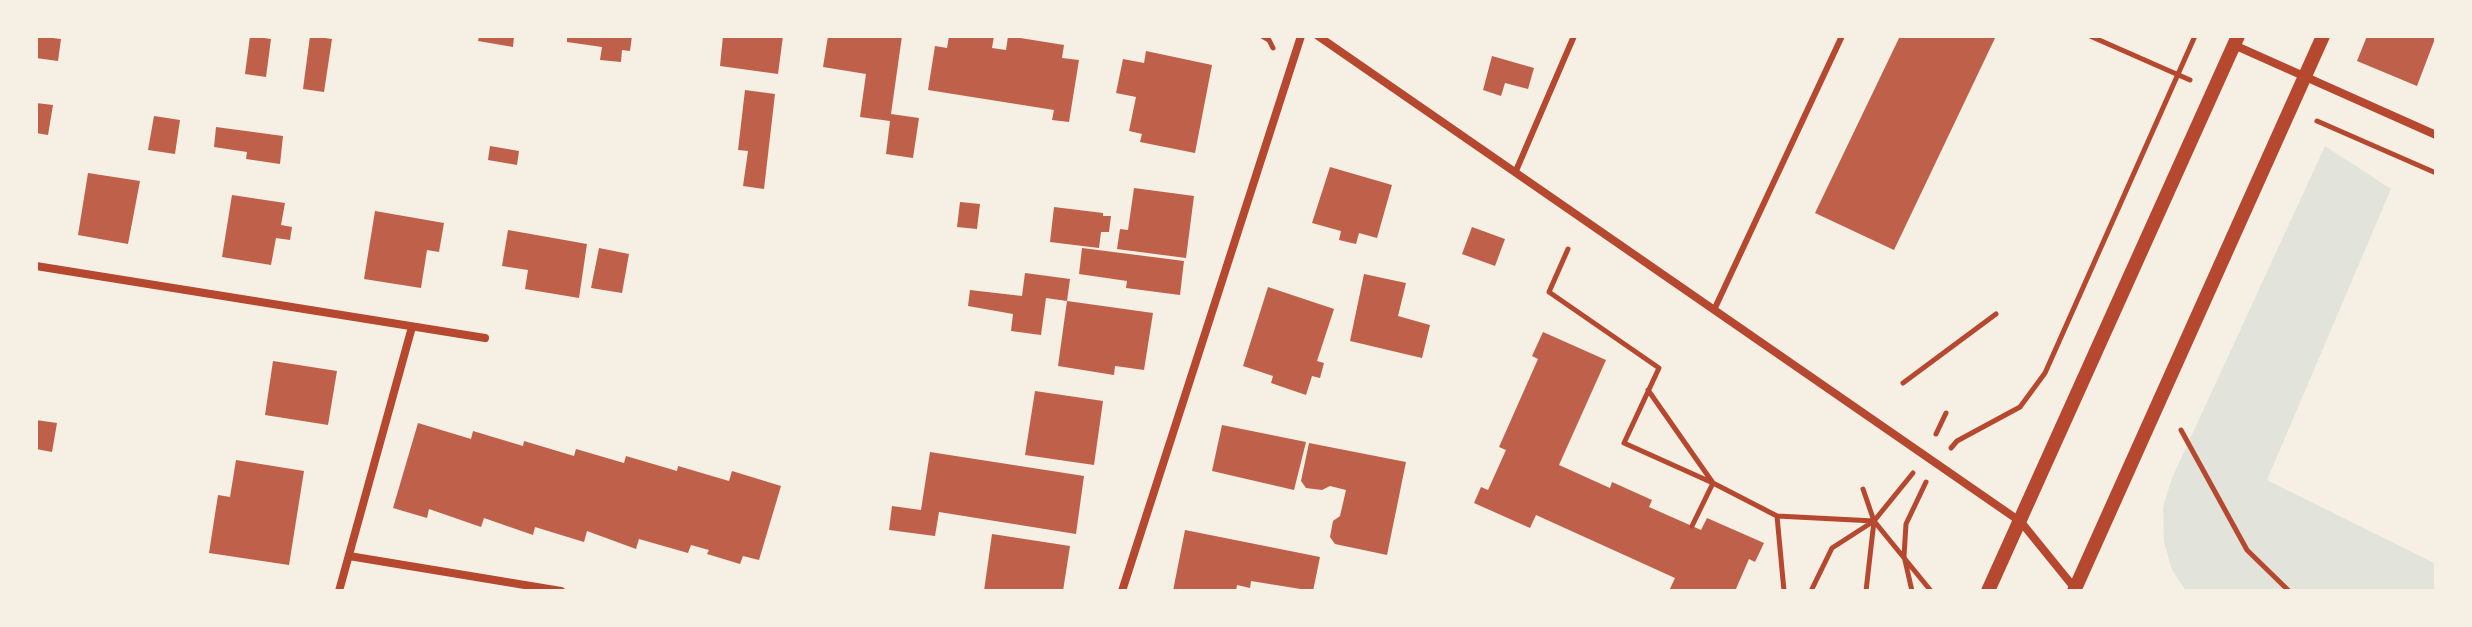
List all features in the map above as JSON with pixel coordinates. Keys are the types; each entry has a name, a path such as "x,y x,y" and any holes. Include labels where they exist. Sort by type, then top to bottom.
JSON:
{"street":[{"path":"1122,591 1301,36"},
{"path":"1318,36 2021,522 2075,590 2323,36"},
{"path":"1988,591 2236,40 2304,78 2436,135"},
{"path":"36,266 485,338"},
{"path":"339,591 412,327"},
{"path":"349,556 561,591"}],"lane":[{"path":"1515,173 1574,36"},
{"path":"1714,310 1839,37"}],"path":[{"path":"1262,36 1269,40 1275,51"},
{"path":"2090,36 2190,80"},
{"path":"1912,591 1904,556 1906,524 1920,490 1957,441 2020,407 2045,373 2195,36"},
{"path":"2317,121 2436,173"},
{"path":"1568,249 1549,292 1659,368 1624,443 1777,516 1874,521"},
{"path":"1903,383 1996,314"},
{"path":"1647,389 1713,483"},
{"path":"1934,439 1946,413"},
{"path":"2181,430 2247,550 2289,591"},
{"path":"1811,591 1832,548 1874,521 1916,469"},
{"path":"1692,526 1713,483"},
{"path":"1863,489 1874,521 1931,591"},
{"path":"1777,516 1784,591"},
{"path":"1866,591 1874,521"}],"shaded area":[{"path":"2325,146 2391,189 2267,480 2436,564 2436,591 2186,591 2172,570 2164,542 2163,507 2172,478"}],"building":[{"path":"36,36 61,39 58,61 36,58"},
{"path":"250,36 271,39 266,77 245,74"},
{"path":"310,36 332,39 324,92 303,89"},
{"path":"479,36 514,36 513,47 478,41"},
{"path":"567,36 632,36 630,51 622,50 621,62 600,60 602,47 567,42"},
{"path":"723,36 783,36 778,74 720,66"},
{"path":"828,36 902,36 891,114 919,118 913,158 886,154 890,121 860,117 866,74 823,67"},
{"path":"949,36 994,36 992,48 1006,50 1008,36 1064,45 1062,58 1079,60 1069,122 1052,120 1054,110 928,90 935,46 947,48"},
{"path":"1900,36 1996,36 1894,250 1815,213"},
{"path":"2367,36 2436,36 2417,86 2357,61"},
{"path":"1146,51 1212,65 1195,153 1140,142 1142,134 1129,131 1136,97 1116,93 1123,59 1144,63"},
{"path":"1492,56 1534,68 1528,89 1505,83 1501,96 1483,90"},
{"path":"745,90 775,94 764,189 743,186 748,151 738,150"},
{"path":"36,103 53,105 48,135 36,133"},
{"path":"154,116 180,120 175,154 148,150"},
{"path":"216,127 283,136 280,164 246,159 247,152 214,147"},
{"path":"490,146 519,151 517,165 488,160"},
{"path":"1330,167 1392,185 1377,238 1359,233 1356,244 1339,240 1341,231 1312,223"},
{"path":"88,173 140,181 128,244 78,235"},
{"path":"1134,188 1194,196 1186,258 1117,249 1120,229 1128,230"},
{"path":"232,195 285,203 281,225 292,227 290,240 276,238 271,265 222,257"},
{"path":"960,202 980,204 977,229 957,227"},
{"path":"1054,207 1111,216 1109,232 1101,232 1099,248 1050,242"},
{"path":"375,211 444,223 439,252 427,250 421,288 364,279"},
{"path":"1472,227 1505,239 1495,266 1462,254"},
{"path":"508,230 587,244 579,298 525,289 528,270 502,266"},
{"path":"599,248 629,254 622,293 591,288"},
{"path":"1082,248 1184,261 1180,295 1126,288 1127,281 1079,274"},
{"path":"1025,273 1070,279 1067,301 1046,298 1041,335 1011,331 1013,314 968,306 970,290 1022,296"},
{"path":"1364,274 1406,283 1398,316 1430,325 1422,358 1350,341"},
{"path":"1268,287 1334,309 1317,361 1324,363 1320,378 1312,376 1306,395 1271,383 1273,376 1243,366"},
{"path":"1067,301 1153,313 1144,370 1115,366 1114,375 1058,366"},
{"path":"1543,332 1606,360 1559,465 1610,488 1612,482 1652,500 1649,507 1701,530 1707,518 1764,543 1755,562 1749,559 1735,591 1669,591 1675,578 1536,515 1530,528 1474,503 1481,487 1488,490 1506,450 1499,447 1538,359 1532,356"},
{"path":"273,361 337,371 328,425 265,415"},
{"path":"1035,391 1103,401 1094,465 1025,455"},
{"path":"36,420 57,423 52,452 36,449"},
{"path":"418,423 471,439 473,431 523,446 524,441 574,456 576,449 624,463 626,456 677,471 678,466 729,481 732,471 781,486 759,560 743,556 740,564 707,554 709,550 691,545 688,553 639,539 636,549 587,531 584,542 535,527 533,535 484,518 481,527 429,509 427,518 393,508"},
{"path":"1222,425 1306,442 1294,490 1212,471"},
{"path":"1309,443 1406,462 1387,555 1335,544 1330,537 1333,521 1340,516 1346,490 1330,486 1322,490 1306,488 1301,481"},
{"path":"930,452 1084,476 1076,534 939,512 935,536 889,530 892,506 921,510"},
{"path":"236,460 304,471 289,565 209,553 218,495 230,497"},
{"path":"1185,530 1320,557 1313,591 1251,581 1250,588 1237,585 1236,591 1173,591"},
{"path":"992,534 1070,546 1063,591 984,591"}]}
